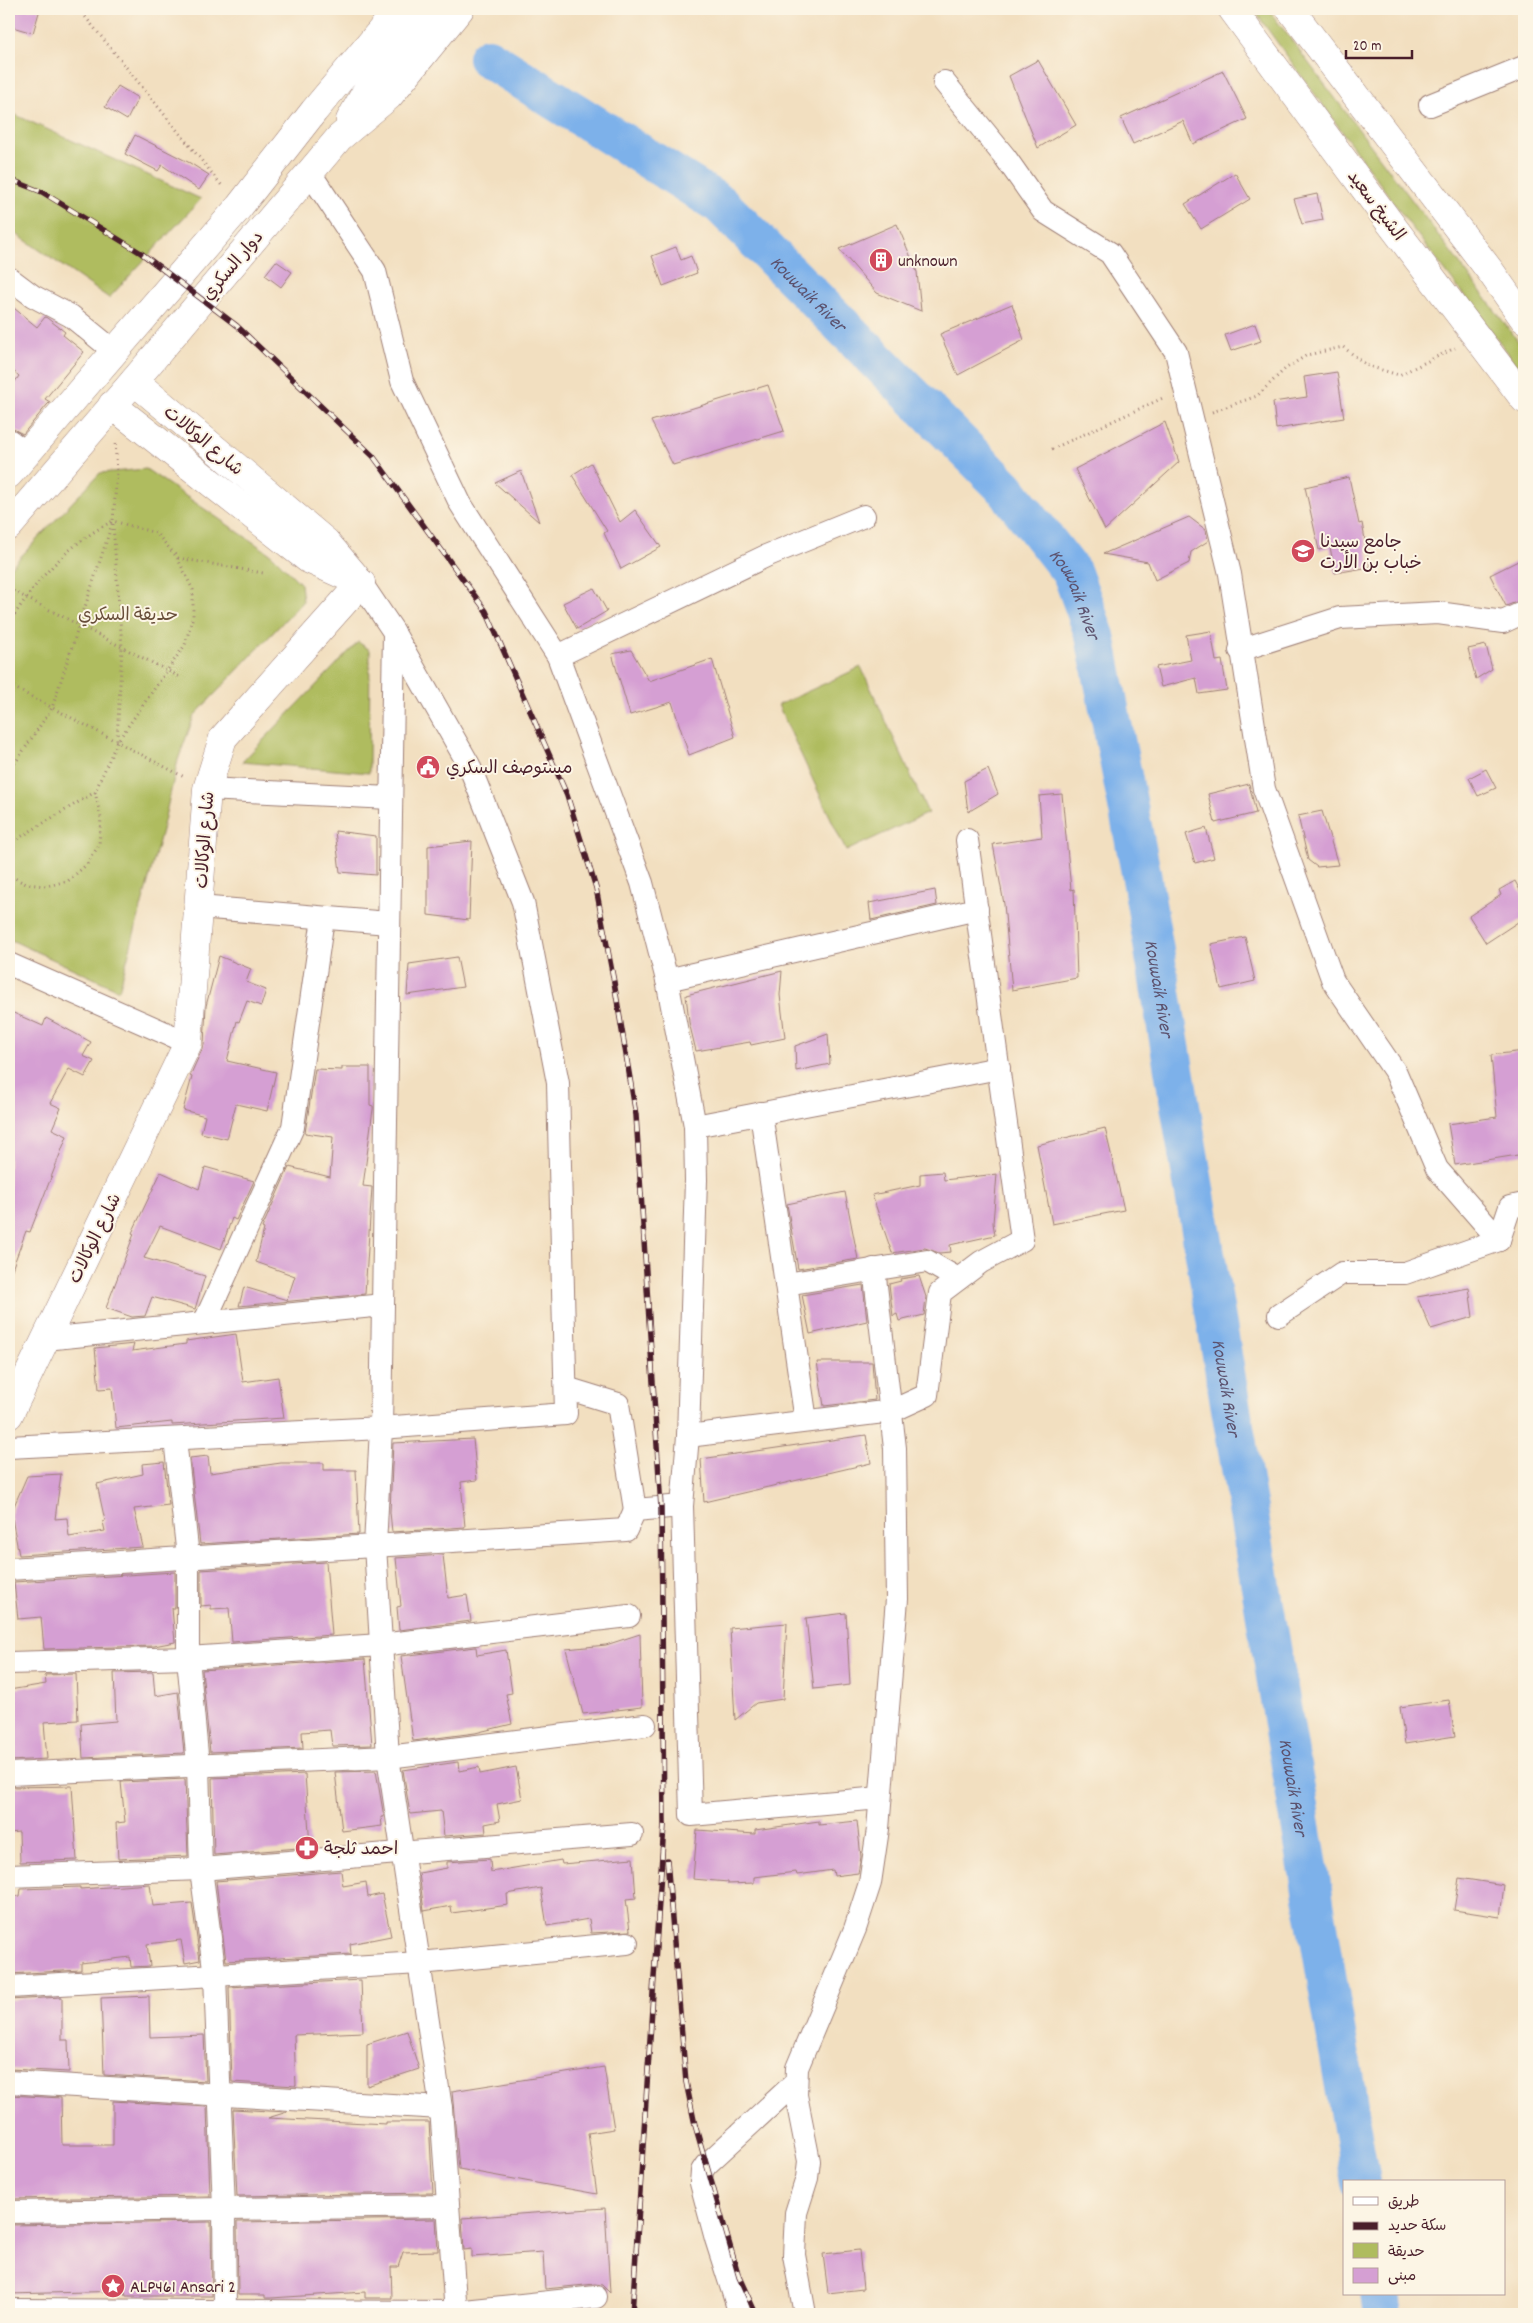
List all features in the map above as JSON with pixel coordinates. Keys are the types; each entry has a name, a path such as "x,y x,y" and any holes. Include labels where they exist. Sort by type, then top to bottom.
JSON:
{"main road":[{"path":"314,111 363,24 375,9"},
{"path":"9,474 18,447 114,351 239,207 314,111 399,9"},
{"path":"339,138 370,86 431,9"},
{"name":"دوار السكري","path":"9,526 112,405 134,382 339,138 389,96 460,9"},
{"name":"الشيخ سعيد","path":"1232,9 1387,219 1524,399"},
{"path":"1290,9 1491,272 1524,319"},
{"name":"شارع الوكالات","path":"9,1415 188,1043 207,789 223,738 361,583 326,542 134,382"},
{"path":"112,405 308,559 361,583"}],"street":[{"path":"1430,105 1524,67"},
{"path":"944,82 1005,157 1043,211 1110,253 1176,352 1186,386 1230,574 1240,650 1264,789 1333,981 1396,1073 1436,1169 1499,1240"},
{"path":"310,172 375,271 402,381 460,503 558,656 642,883 667,980 695,1126 696,1180 688,1436 682,1506 691,1815 880,1798"},
{"path":"9,278 33,296 71,316 114,351"},
{"path":"558,656 766,556 864,516"},
{"path":"9,1447 381,1428 566,1414 558,1084 522,902 469,765 394,632 361,583"},
{"path":"1240,650 1340,618 1438,613 1503,622 1524,612"},
{"path":"394,632 381,1428 375,1546 388,1757 401,1854 420,1963 441,2108 455,2313"},
{"path":"207,789 390,798"},
{"path":"688,1436 892,1411 927,1395 940,1293 981,1262 1022,1240 967,840"},
{"path":"199,907 388,923"},
{"path":"667,980 976,909"},
{"path":"204,1323 293,1127 323,918"},
{"path":"9,964 188,1043"},
{"path":"695,1126 999,1068"},
{"path":"761,1113 806,1421"},
{"path":"1499,1240 1510,1207 1524,1204"},
{"path":"1279,1315 1342,1273 1405,1273 1499,1240"},
{"path":"786,1284 927,1260 958,1279"},
{"path":"805,2314 797,2277 794,2232 796,2213 807,2178 809,2161 796,2095 796,2082 802,2054 863,1906 874,1859 897,1599 892,1411 874,1269"},
{"path":"45,1339 383,1305"},
{"path":"9,1569 626,1530 635,1510 618,1404 566,1388"},
{"path":"175,1439 188,1558 188,1658 198,1765 201,1869 215,1976 224,2209 225,2313"},
{"path":"635,1510 682,1506"},
{"path":"9,1663 188,1658 380,1645 630,1616"},
{"path":"9,1774 388,1757 645,1725"},
{"path":"9,1876 201,1869 632,1834"},
{"path":"9,1987 420,1963 627,1943"},
{"path":"9,2082 220,2097 441,2108"},
{"path":"740,2314 716,2239 701,2177 706,2165 796,2082"},
{"path":"9,2212 448,2206"},
{"path":"9,2310 225,2313 455,2313 596,2297"}],"path":[{"path":"79,9 239,207"},
{"path":"229,9 233,11"},
{"path":"1211,412 1257,396 1285,369 1307,355 1343,347 1368,366 1399,375 1476,336"},
{"path":"1052,449 1148,407 1186,386"},
{"path":"112,405 117,472 113,521 122,647 116,742"},
{"path":"9,772 52,708 113,521"},
{"path":"9,623 25,598 67,550 90,532 113,521 156,533 177,558 193,590 194,616 185,645 116,742 95,792 101,818 99,844 87,864 68,881 46,886 26,884 9,875"},
{"path":"177,558 263,573"},
{"path":"9,589 180,677"},
{"path":"9,685 207,789"},
{"path":"9,844 95,792"}],"green space":[{"path":"1253,9 1268,9 1524,349 1524,379 1508,353 1410,225"},
{"path":"9,112 201,199 109,298 9,229"},
{"name":"حديقة السكري","path":"146,469 272,555 301,584 303,601 194,716 178,760 162,830 119,990 9,939 9,569 100,473"},
{"path":"358,642 370,650 369,773 242,762"},
{"path":"861,667 928,813 846,851 778,705"}],"building":[{"path":"9,9 40,9 33,33 9,26"},
{"path":"1038,60 1076,125 1038,148 1009,76"},
{"path":"1223,71 1247,119 1193,144 1183,121 1133,144 1121,118"},
{"path":"118,86 138,98 127,120 105,107"},
{"path":"135,135 190,163 209,175 199,190 162,165 158,171 125,154"},
{"path":"1235,173 1250,199 1201,229 1185,204"},
{"path":"1317,194 1323,220 1302,224 1294,199"},
{"name":"unknown","path":"897,224 917,272 921,311 877,293 839,249"},
{"path":"676,247 681,260 691,256 697,273 663,286 652,256"},
{"path":"276,261 292,272 281,287 265,275"},
{"path":"9,304 37,327 45,317 47,318 65,332 63,335 84,352 45,399 50,402 23,434 9,427 9,390 19,376 9,367"},
{"path":"1012,304 1024,340 958,375 940,334"},
{"path":"1255,324 1261,341 1231,351 1225,335"},
{"path":"1337,372 1344,418 1276,429 1273,402 1307,397 1304,377"},
{"path":"768,385 784,431 673,465 651,421"},
{"path":"1165,422 1179,462 1105,530 1075,469"},
{"path":"591,463 620,522 635,510 661,547 621,569 604,533 607,531 572,475"},
{"path":"521,471 539,522 495,483"},
{"path":"1349,477 1359,524 1362,523 1370,567 1335,573 1330,547 1319,550 1305,487"},
{"path":"1189,517 1206,530 1208,541 1191,552 1189,563 1155,580 1148,562 1103,554"},
{"path":"1524,558 1524,599 1506,606 1490,575"},
{"path":"594,588 607,611 577,629 563,603"},
{"path":"1211,631 1216,661 1222,660 1227,690 1199,694 1196,678 1161,687 1156,667 1191,660 1186,635"},
{"path":"1486,645 1492,669 1476,679 1468,649"},
{"path":"631,650 649,681 712,659 735,737 689,755 672,702 630,715 612,654"},
{"path":"988,769 998,794 968,812 964,781"},
{"path":"1486,769 1496,788 1478,796 1469,778"},
{"path":"1249,784 1256,813 1215,823 1208,794"},
{"path":"1062,794 1071,890 1074,889 1077,978 1012,990 1004,904 993,844 1042,837 1039,796"},
{"path":"1322,811 1338,865 1317,867 1308,860 1298,816"},
{"path":"1206,828 1214,858 1195,863 1186,834"},
{"path":"335,831 376,836 376,875 340,872"},
{"path":"472,841 469,920 428,915 428,846"},
{"path":"1515,881 1524,898 1524,918 1486,943 1469,916 1501,895 1499,890"},
{"path":"935,890 937,905 871,920 869,903"},
{"path":"1245,937 1255,981 1221,989 1211,944"},
{"path":"219,956 251,969 246,982 266,990 261,1006 247,1001 239,1022 237,1021 227,1061 276,1072 267,1111 236,1104 227,1139 201,1133 205,1116 183,1110 192,1077 190,1076 204,1045 206,1006"},
{"path":"457,957 463,987 407,995 409,964"},
{"path":"782,971 780,995 785,1038 751,1045 750,1042 696,1051 689,1022 686,995"},
{"path":"9,1011 43,1026 46,1018 91,1042 83,1056 94,1061 85,1077 69,1069 50,1103 61,1108 52,1129 67,1136 30,1232 26,1231 11,1272 9,1271"},
{"path":"828,1034 830,1064 796,1071 795,1046"},
{"path":"1524,1051 1524,1154 1455,1165 1448,1124 1497,1117 1491,1055"},
{"path":"342,1067 370,1067 370,1105 373,1106 373,1109 363,1186 372,1187 365,1294 239,1306 244,1287 287,1300 295,1276 256,1262 264,1229 262,1228 289,1167 330,1177 333,1137 305,1133 315,1069 342,1070"},
{"path":"1105,1128 1124,1210 1052,1224 1037,1145"},
{"path":"205,1167 254,1181 236,1220 232,1218 221,1249 160,1226 144,1258 205,1276 195,1309 152,1297 145,1316 132,1317 106,1308 134,1234 132,1233 161,1172 199,1189"},
{"path":"943,1172 944,1180 997,1174 993,1223 995,1235 950,1245 951,1252 939,1253 925,1248 892,1253 872,1195 920,1185 920,1174"},
{"path":"845,1192 858,1259 798,1269 787,1204"},
{"path":"919,1276 926,1297 924,1315 899,1321 897,1314 893,1316 889,1284 901,1281 900,1279"},
{"path":"863,1285 867,1321 810,1334 802,1295"},
{"path":"1469,1288 1473,1317 1431,1329 1417,1297"},
{"path":"236,1334 243,1382 278,1377 284,1418 172,1425 172,1422 116,1428 112,1388 99,1389 95,1348 134,1344 132,1351 186,1344 186,1341"},
{"path":"817,1362 872,1362 875,1400 824,1406"},
{"path":"866,1435 871,1463 704,1502 701,1459"},
{"path":"473,1439 477,1480 461,1482 465,1527 392,1532 390,1512 393,1443"},
{"path":"208,1456 210,1473 281,1463 324,1463 324,1470 356,1470 359,1534 200,1544 190,1458"},
{"path":"164,1462 169,1505 134,1509 143,1547 19,1555 11,1513 27,1476 61,1474 55,1519 67,1518 69,1537 105,1531 103,1522 105,1521 97,1484 143,1474 142,1464"},
{"path":"443,1555 448,1598 467,1595 471,1621 399,1630 397,1607 401,1606 396,1558"},
{"path":"326,1562 332,1635 232,1642 229,1608 211,1609 211,1605 201,1606 201,1570"},
{"path":"175,1572 175,1608 172,1608 175,1642 154,1646 44,1649 41,1617 18,1619 14,1582"},
{"path":"846,1613 850,1685 814,1689 806,1618"},
{"path":"787,1623 783,1699 756,1703 735,1720 730,1628"},
{"path":"640,1634 642,1707 583,1714 566,1649 606,1645"},
{"path":"476,1647 477,1655 506,1650 512,1693 506,1694 512,1724 475,1733 413,1741 401,1656"},
{"path":"365,1659 372,1745 332,1746 330,1730 302,1732 303,1748 210,1752 202,1670"},
{"path":"153,1672 155,1696 178,1692 184,1753 83,1758 81,1724 116,1721 114,1673"},
{"path":"76,1674 78,1720 44,1722 47,1759 9,1761 9,1690 46,1684 45,1675"},
{"path":"1449,1700 1455,1736 1405,1744 1400,1707"},
{"path":"458,1762 459,1771 479,1767 480,1774 516,1767 522,1799 497,1804 500,1821 485,1824 486,1833 444,1836 441,1811 410,1814 403,1770"},
{"path":"376,1771 384,1817 381,1817 382,1826 342,1831 335,1772"},
{"path":"305,1774 310,1847 214,1855 212,1778"},
{"path":"185,1779 188,1856 118,1859 116,1823 125,1822 121,1782"},
{"path":"72,1786 77,1860 20,1862 19,1832 9,1833 9,1787"},
{"path":"819,1821 819,1825 857,1821 861,1857 858,1873 834,1876 833,1870 797,1875 796,1872 754,1877 754,1883 728,1884 728,1882 693,1879 697,1830 755,1834 755,1830"},
{"path":"633,1858 636,1898 626,1899 630,1931 591,1933 589,1919 547,1926 541,1888 507,1894 508,1905 452,1913 451,1906 424,1911 419,1873 447,1868 447,1862 490,1859 491,1872 561,1860 562,1864"},
{"path":"341,1871 343,1886 366,1882 368,1897 382,1894 391,1936 350,1944 351,1954 226,1961 216,1881"},
{"path":"1459,1878 1504,1885 1500,1917 1454,1910"},
{"path":"150,1884 153,1906 192,1903 200,1960 185,1963 181,1940 147,1944 150,1966 131,1967 130,1957 81,1963 81,1970 9,1974 9,1897 20,1896 21,1889 80,1887 80,1889"},
{"path":"361,1980 363,2032 294,2035 296,2086 232,2082 229,1987"},
{"path":"149,1996 150,2037 204,2035 206,2081 104,2075 101,1998"},
{"path":"62,1997 62,2040 68,2040 69,2072 9,2069 9,2000"},
{"path":"407,2031 419,2069 367,2086 367,2044"},
{"path":"604,2067 614,2129 588,2133 597,2194 459,2169 452,2091"},
{"path":"9,2095 61,2098 62,2145 113,2145 113,2101 207,2107 210,2196 9,2199"},
{"path":"233,2109 287,2112 268,2118 386,2124 386,2122 429,2122 433,2193 237,2196"},
{"path":"605,2208 610,2293 602,2285 595,2284 545,2289 543,2252 472,2257 472,2249 464,2250 462,2218"},
{"path":"436,2219 438,2251 403,2252 398,2267 391,2267 392,2298 365,2298 365,2292 271,2298 265,2298 265,2295 238,2295 237,2222"},
{"path":"211,2222 212,2296 126,2296 125,2291 9,2294 9,2225"},
{"path":"859,2250 863,2289 828,2293 823,2254"}],"waterway":[{"name":"Kouwaik River","path":"488,58 720,204 1005,488 1072,573 1095,636 1141,873 1361,2180"},
{"name":"Kouwaik River","path":"1380,2296 1383,2314"}],"railway":[{"path":"9,179 42,192 141,253 237,326 373,456 486,611 567,795 596,888 636,1115 661,1508 664,1825 632,2314"},
{"path":"667,1860 686,2082 695,2125 739,2277 756,2314"}],"place":[{"name":"unknown","path":"881,260"},
{"name":"جامع سيدنا خباب بن الأرت","path":"1303,551"},
{"name":"مستوصف السكري","path":"428,767"},
{"name":"احمد ثلجة","path":"307,1848"},
{"name":"ALP461 Ansari 2","path":"113,2286"}]}
